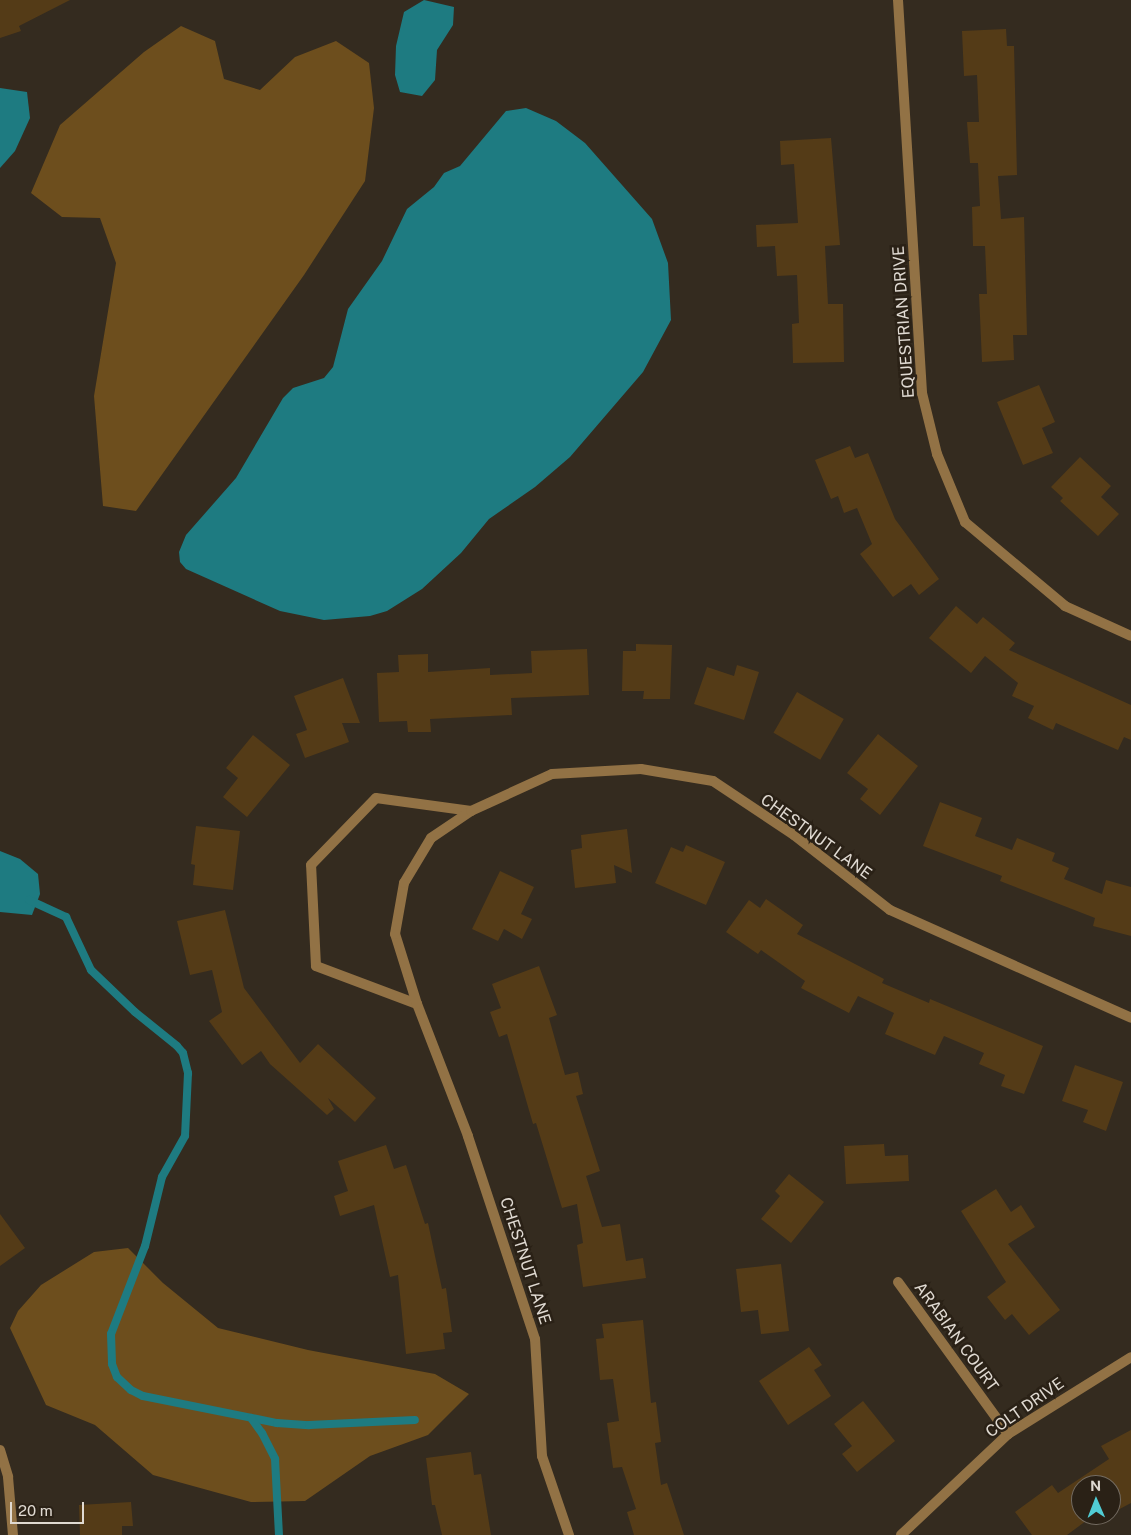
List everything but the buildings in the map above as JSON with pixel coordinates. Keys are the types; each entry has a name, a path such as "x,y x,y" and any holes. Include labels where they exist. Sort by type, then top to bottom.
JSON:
{"street":[{"name":"EQUESTRIAN DRIVE","path":"898,0 922,392 937,454 965,522 1065,606 1131,636"},
{"name":"CHESTNUT LANE","path":"568,1535 542,1456 535,1339 468,1136 417,1004 395,934 404,883 431,838 471,811 552,774 641,769 713,782 794,835 890,910 1131,1018"},
{"path":"417,1004 316,966 311,865 376,798 471,811"},
{"name":"ARABIAN COURT","path":"898,1282 1008,1434"},
{"name":"COLT DRIVE","path":"901,1535 1008,1434 1131,1357"},
{"path":"0,1450 8,1477 13,1535"}],"shaded area":[{"path":"181,26 215,41 224,79 260,90 295,57 336,41 369,63 374,108 365,181 304,275 136,511 103,506 94,396 116,263 100,218 62,217 31,193 60,125 144,52"},
{"path":"128,1248 163,1283 218,1328 308,1350 435,1374 469,1394 428,1435 370,1456 305,1501 251,1502 153,1475 95,1425 46,1405 10,1328 18,1311 41,1285 94,1252"}],"water":[{"path":"424,0 454,7 453,25 437,50 435,80 422,96 400,92 395,75 396,46 404,12"},
{"path":"0,88 27,92 30,118 15,151 0,168"},
{"path":"526,108 556,121 585,143 652,219 668,263 671,320 643,372 570,457 535,487 489,519 461,553 422,589 387,611 370,616 324,620 280,611 186,569 180,562 179,552 186,535 236,478 283,398 293,388 324,378 333,367 348,309 382,261 407,209 434,187 444,173 460,166 506,111"},
{"path":"0,851 20,859 38,874 40,894 32,915 0,912"}],"waterway":[{"path":"29,900 66,917 91,970 135,1012 177,1046 183,1053 188,1073 185,1136 162,1177 145,1246 111,1334 112,1364 117,1377 131,1390 143,1396 277,1423 309,1425 415,1420"},
{"path":"251,1418 262,1433 275,1459 279,1535"}]}
